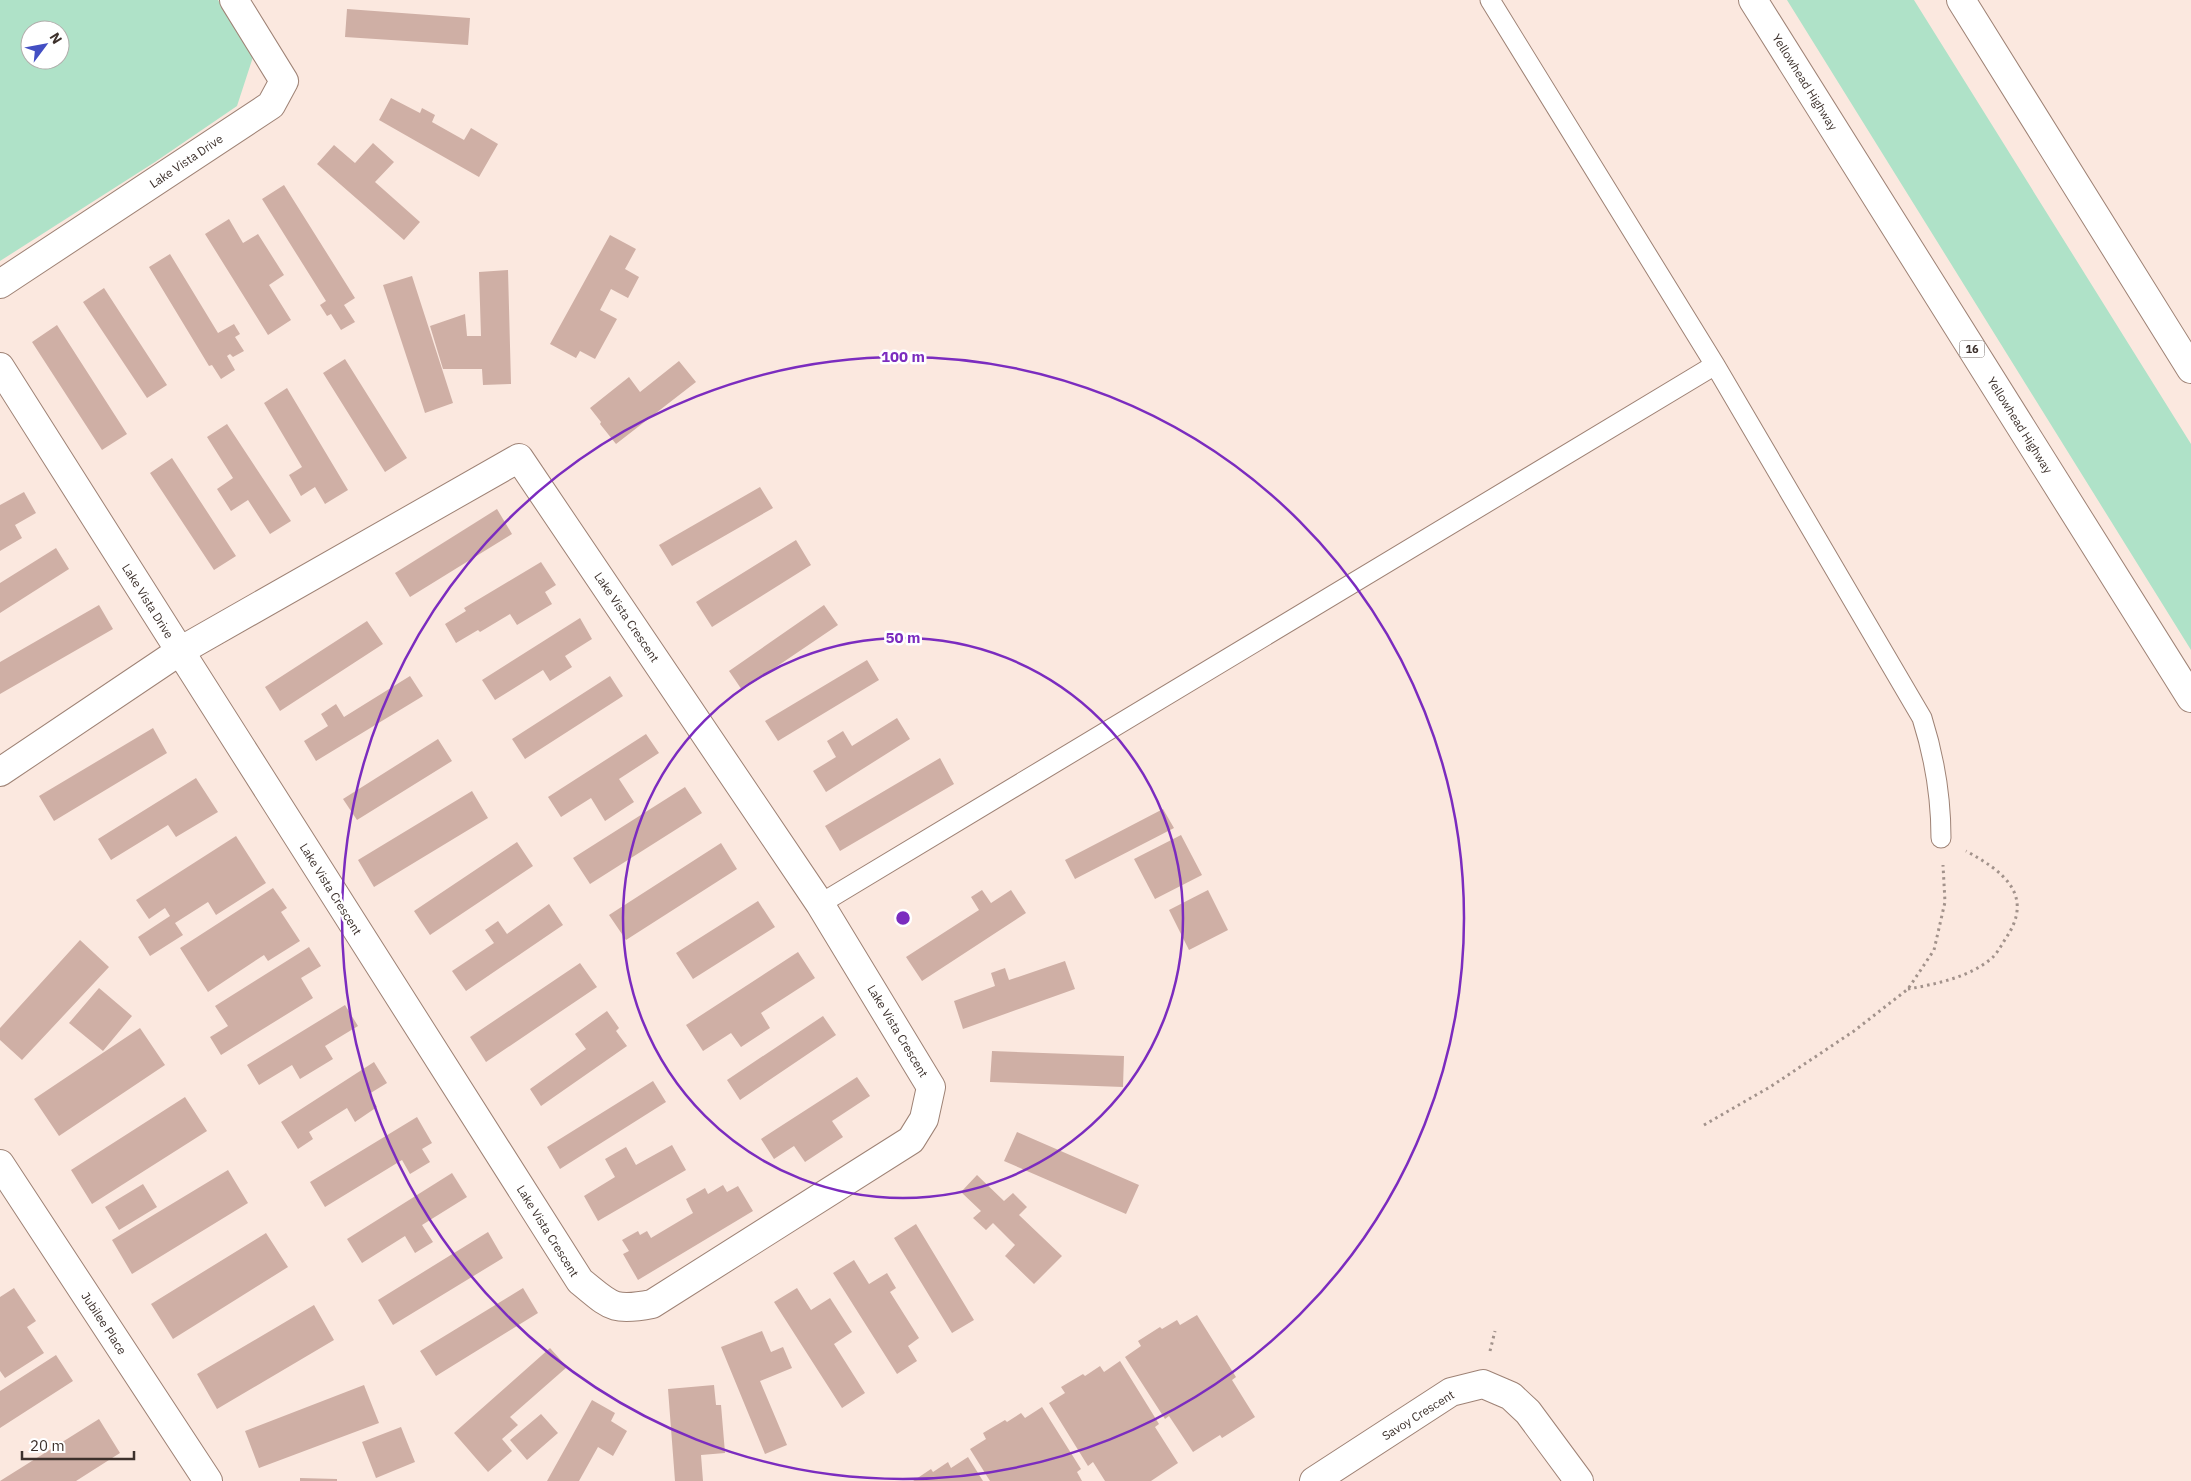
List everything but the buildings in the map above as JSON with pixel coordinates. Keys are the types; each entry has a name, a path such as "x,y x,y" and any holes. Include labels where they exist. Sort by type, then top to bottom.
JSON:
{"main road":[{"name":"Lake Vista Drive","path":"0,284 271,105 284,81 234,0"},
{"name":"Yellowhead Highway","path":"1753,0 2191,698"},
{"path":"1961,0 2191,369"},
{"name":"Lake Vista Drive","path":"0,366 180,651 0,772"},
{"name":"Lake Vista Crescent","path":"519,458 820,904 931,1087 924,1119 911,1140 652,1304 632,1308 610,1306 580,1281 180,651 519,458"},
{"name":"Jubilee Place","path":"0,1164 208,1481"},
{"name":"Savoy Crescent","path":"1314,1481 1451,1392 1484,1384 1511,1396 1528,1412 1579,1481"}],"lane":[{"path":"1490,0 1715,365 1922,718 1933,752 1941,802 1941,838"},
{"path":"820,904 1715,365"}],"path":[{"path":"1908,989 1941,983 1973,969 1993,957 2015,924 2019,909 2016,894 2006,880 1989,863 1941,838"},
{"path":"1704,1125 1770,1087 1854,1031 1908,989 1934,950 1941,921 1945,902 1941,838"}],"green space":[{"path":"0,0 218,0 253,57 237,106 155,162 0,261"},
{"path":"1787,0 1914,0 2191,444 2191,650"}]}
